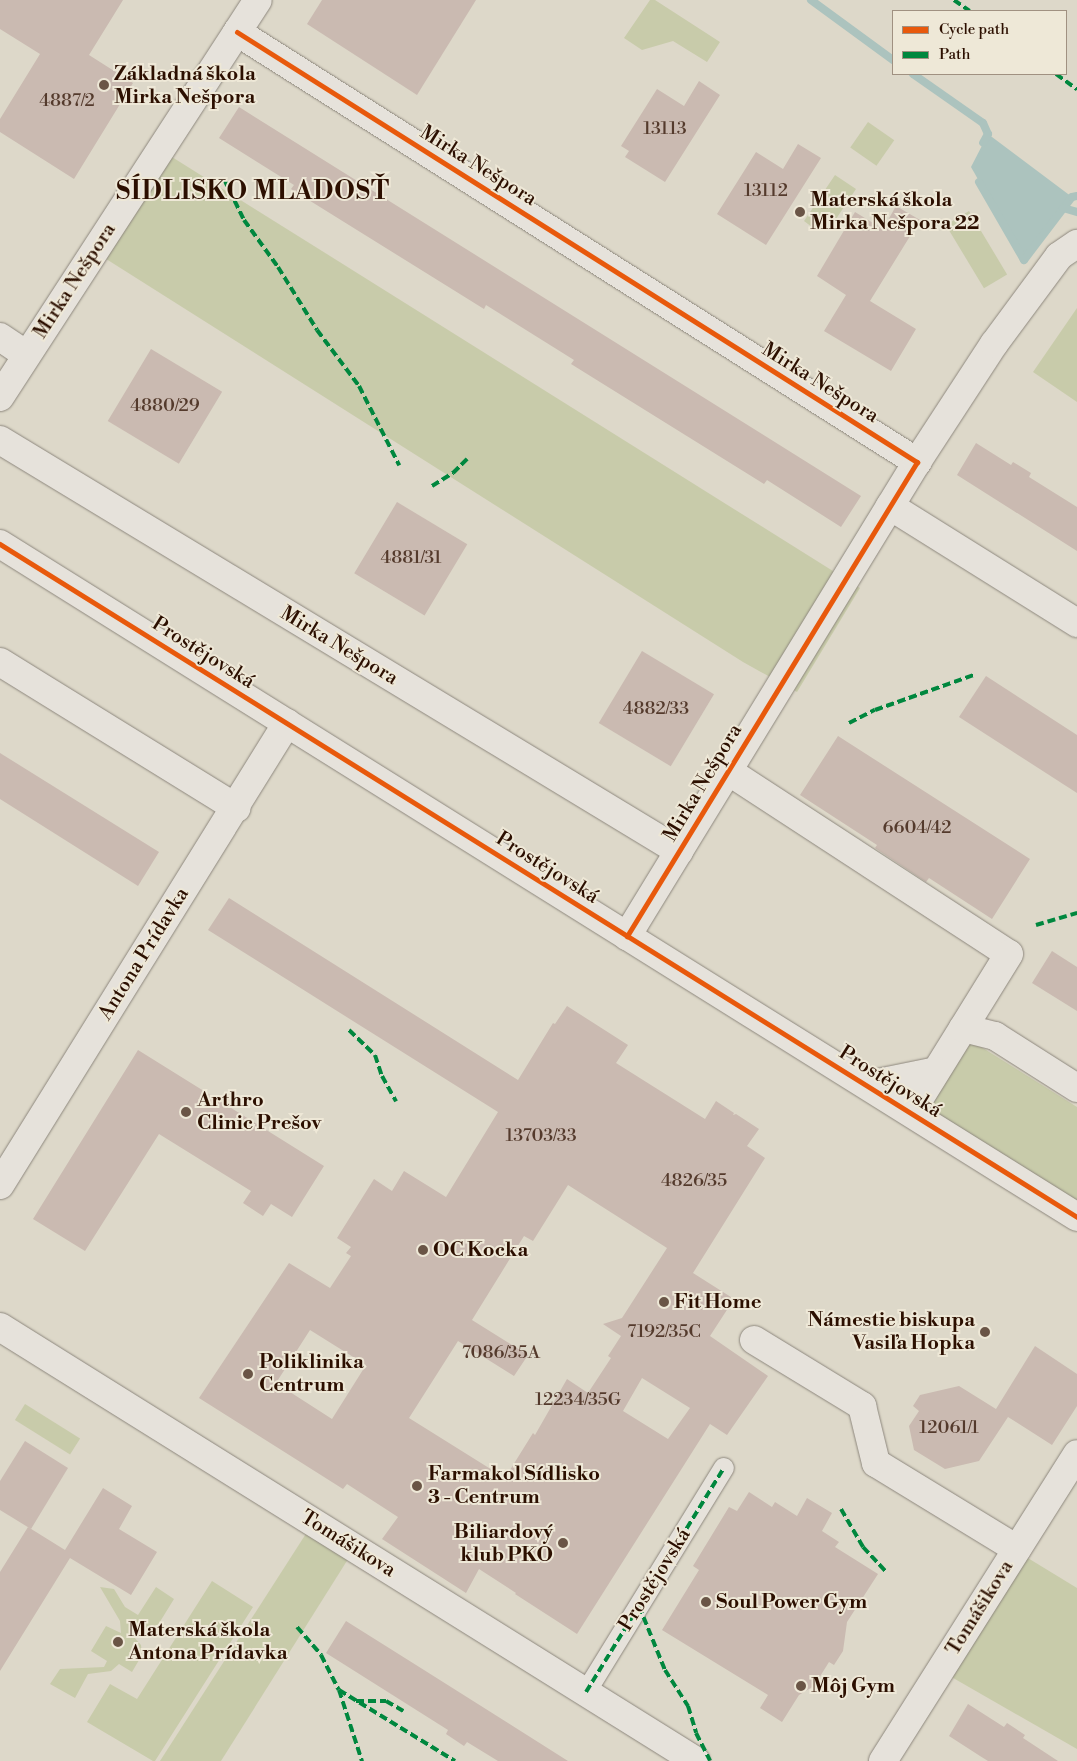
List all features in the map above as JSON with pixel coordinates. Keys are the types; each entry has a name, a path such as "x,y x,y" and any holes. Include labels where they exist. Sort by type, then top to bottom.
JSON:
{"street":[{"name":"Mirka Nešpora","path":"0,396 258,0"},
{"name":"Mirka Nešpora","path":"237,32 917,462"},
{"name":"Mirka Nešpora","path":"627,936 917,462 994,344 1059,256 1077,244"},
{"name":"Mirka Nešpora","path":"0,337 28,355"},
{"name":"Mirka Nešpora","path":"0,440 679,851"},
{"path":"890,506 1077,623"},
{"name":"Prostějovská","path":"0,544 794,1042 868,1085 1077,1217"},
{"path":"0,662 236,808"},
{"name":"Antona Prídavka","path":"0,1185 236,808 287,723"},
{"name":"Mirka Nešpora","path":"728,771 1009,954 911,1112"},
{"path":"962,1028 995,1036 1077,1088"},
{"path":"868,1085 936,1071"},
{"name":"Tomášikova","path":"0,1327 696,1761"},
{"path":"754,1340 862,1406 876,1463 1017,1549"},
{"name":"Tomášikova","path":"883,1761 1077,1454"},
{"name":"Prostějovská","path":"586,1692 724,1468"}],"green space":[{"path":"650,0 655,0 720,42 707,62 673,41 642,50 624,38"},
{"path":"868,122 894,140 876,166 850,147"},
{"path":"164,152 860,588 797,692 743,662 103,257"},
{"path":"835,175 856,189 836,219 827,213 816,230 804,221"},
{"path":"969,211 1007,274 984,288 946,225"},
{"path":"1077,308 1077,402 1033,372"},
{"path":"962,1035 1077,1107 1077,1224 916,1121"},
{"path":"25,1404 80,1438 70,1455 15,1420"},
{"path":"309,1529 350,1556 221,1761 160,1761"},
{"path":"1018,1552 1077,1588 1077,1749 941,1671"},
{"path":"212,1581 253,1607 155,1761 153,1761 87,1722 110,1684 137,1699"},
{"path":"100,1587 114,1589 125,1607 138,1615 156,1587 174,1599 153,1633 132,1620 133,1636 141,1645 142,1655 132,1672 119,1664 111,1671 88,1674 75,1698 50,1684 60,1669 104,1667 107,1661 91,1651 106,1626 121,1633 120,1621"}],"water":[{"path":"988,134 1072,197 1024,260 971,167"}],"building":[{"path":"0,0 123,0 89,55 133,83 74,179 0,132 0,119 40,54 0,29"},
{"path":"322,0 476,0 417,95 307,24"},
{"path":"699,81 720,95 665,182 625,157 629,151 621,146 657,89 684,106"},
{"path":"239,107 861,496 841,527 767,480 764,484 571,364 574,360 486,305 484,309 291,189 294,185 219,138"},
{"path":"798,144 821,158 766,245 717,214 756,152 783,169"},
{"path":"896,206 920,220 870,301 916,329 891,371 824,331 846,295 817,276 855,212 883,229"},
{"path":"151,349 222,392 179,464 108,421"},
{"path":"976,443 1011,465 1013,462 1031,473 1029,477 1077,507 1077,551 957,475"},
{"path":"397,502 467,544 425,615 354,573"},
{"path":"642,651 714,694 671,766 599,723"},
{"path":"986,676 1077,735 1077,793 959,717"},
{"path":"838,736 1030,859 992,919 929,878 926,882 875,848 877,845 800,795"},
{"path":"0,753 159,852 138,886 0,799"},
{"path":"229,898 518,1080 553,1023 555,1024 567,1006 628,1045 616,1063 705,1119 716,1101 734,1113 733,1115 736,1114 759,1129 747,1146 765,1158 693,1273 734,1299 710,1336 768,1376 727,1435 710,1424 577,1634 479,1569 466,1593 382,1539 398,1517 347,1484 343,1489 199,1398 289,1263 330,1288 351,1256 346,1253 351,1247 337,1238 374,1179 392,1191 404,1171 446,1197 498,1112 208,930","holes":["568,1185 667,1248 622,1318 603,1324 621,1336 608,1356 611,1358 588,1393 567,1379 535,1435 533,1433 505,1478 409,1418 458,1341 514,1376 528,1355 472,1320 524,1236 533,1241","310,1330 366,1365 332,1419 276,1383","642,1378 690,1408 668,1439 623,1411"]},
{"path":"1052,951 1077,967 1077,1011 1032,983"},
{"path":"138,1050 324,1166 292,1217 271,1204 263,1216 243,1203 251,1191 159,1134 85,1251 33,1219"},
{"path":"1035,1346 1077,1374 1077,1406 1052,1445 1008,1417 979,1461 945,1469 914,1450 909,1426 919,1411 913,1406 920,1395 959,1386 996,1409"},
{"path":"25,1441 68,1468 31,1529 0,1510 0,1481"},
{"path":"103,1488 132,1506 119,1529 157,1552 131,1595 70,1558 0,1671 0,1572 28,1527 65,1550"},
{"path":"749,1492 772,1507 775,1502 797,1516 807,1498 832,1513 822,1531 839,1542 835,1547 878,1574 847,1622 843,1651 834,1665 829,1662 814,1686 799,1695 782,1722 760,1708 768,1695 662,1630 699,1570 693,1566 729,1507 737,1511"},
{"path":"346,1621 568,1761 498,1761 467,1742 464,1746 446,1734 448,1730 326,1653"},
{"path":"968,1704 1004,1727 1007,1723 1025,1735 1023,1738 1058,1761 988,1761 980,1756 949,1736"}],"waterway":[{"path":"811,0 892,59"},
{"path":"914,75 983,123 988,134 983,143"},
{"path":"979,182 1024,260 1072,197 1077,196"},
{"path":"1063,208 1077,212"}],"marked path":[{"path":"954,0 969,10"},
{"path":"1057,75 1077,89"},
{"path":"224,179 244,220 278,267 317,330 359,386 399,465"},
{"path":"432,486 453,473 467,459"},
{"path":"849,723 875,710 974,675"},
{"path":"1036,925 1077,913"},
{"path":"349,1030 375,1055 382,1076 396,1101"},
{"path":"586,1692 724,1468"},
{"path":"841,1509 863,1547 887,1573"},
{"path":"639,1606 665,1670 688,1706 696,1733 710,1761"},
{"path":"297,1627 321,1655 339,1690 362,1761"},
{"path":"339,1690 455,1761"},
{"path":"356,1701 386,1701 403,1711"}],"cycle path":[{"path":"237,32 917,462 627,936"},
{"path":"0,544 1077,1217"}],"place":[{"name":"Základná škola Mirka Nešpora","path":"104,85"},
{"name":"Materská škola Mirka Nešpora 22","path":"800,212"},
{"name":"Arthro Clinic Prešov","path":"186,1112"},
{"name":"OC Kocka","path":"423,1250"},
{"name":"Fit Home","path":"664,1302"},
{"name":"Námestie biskupa Vasiľa Hopka","path":"985,1332"},
{"name":"Poliklinika Centrum","path":"248,1374"},
{"name":"Farmakol Sídlisko 3 - Centrum","path":"417,1486"},
{"name":"Biliardový klub PKO","path":"563,1543"},
{"name":"Soul Power Gym","path":"706,1602"},
{"name":"Materská škola Antona Prídavka","path":"118,1642"},
{"name":"Môj Gym","path":"801,1686"}],"district":[{"name":"SÍDLISKO MLADOSŤ","path":"253,192"}]}
